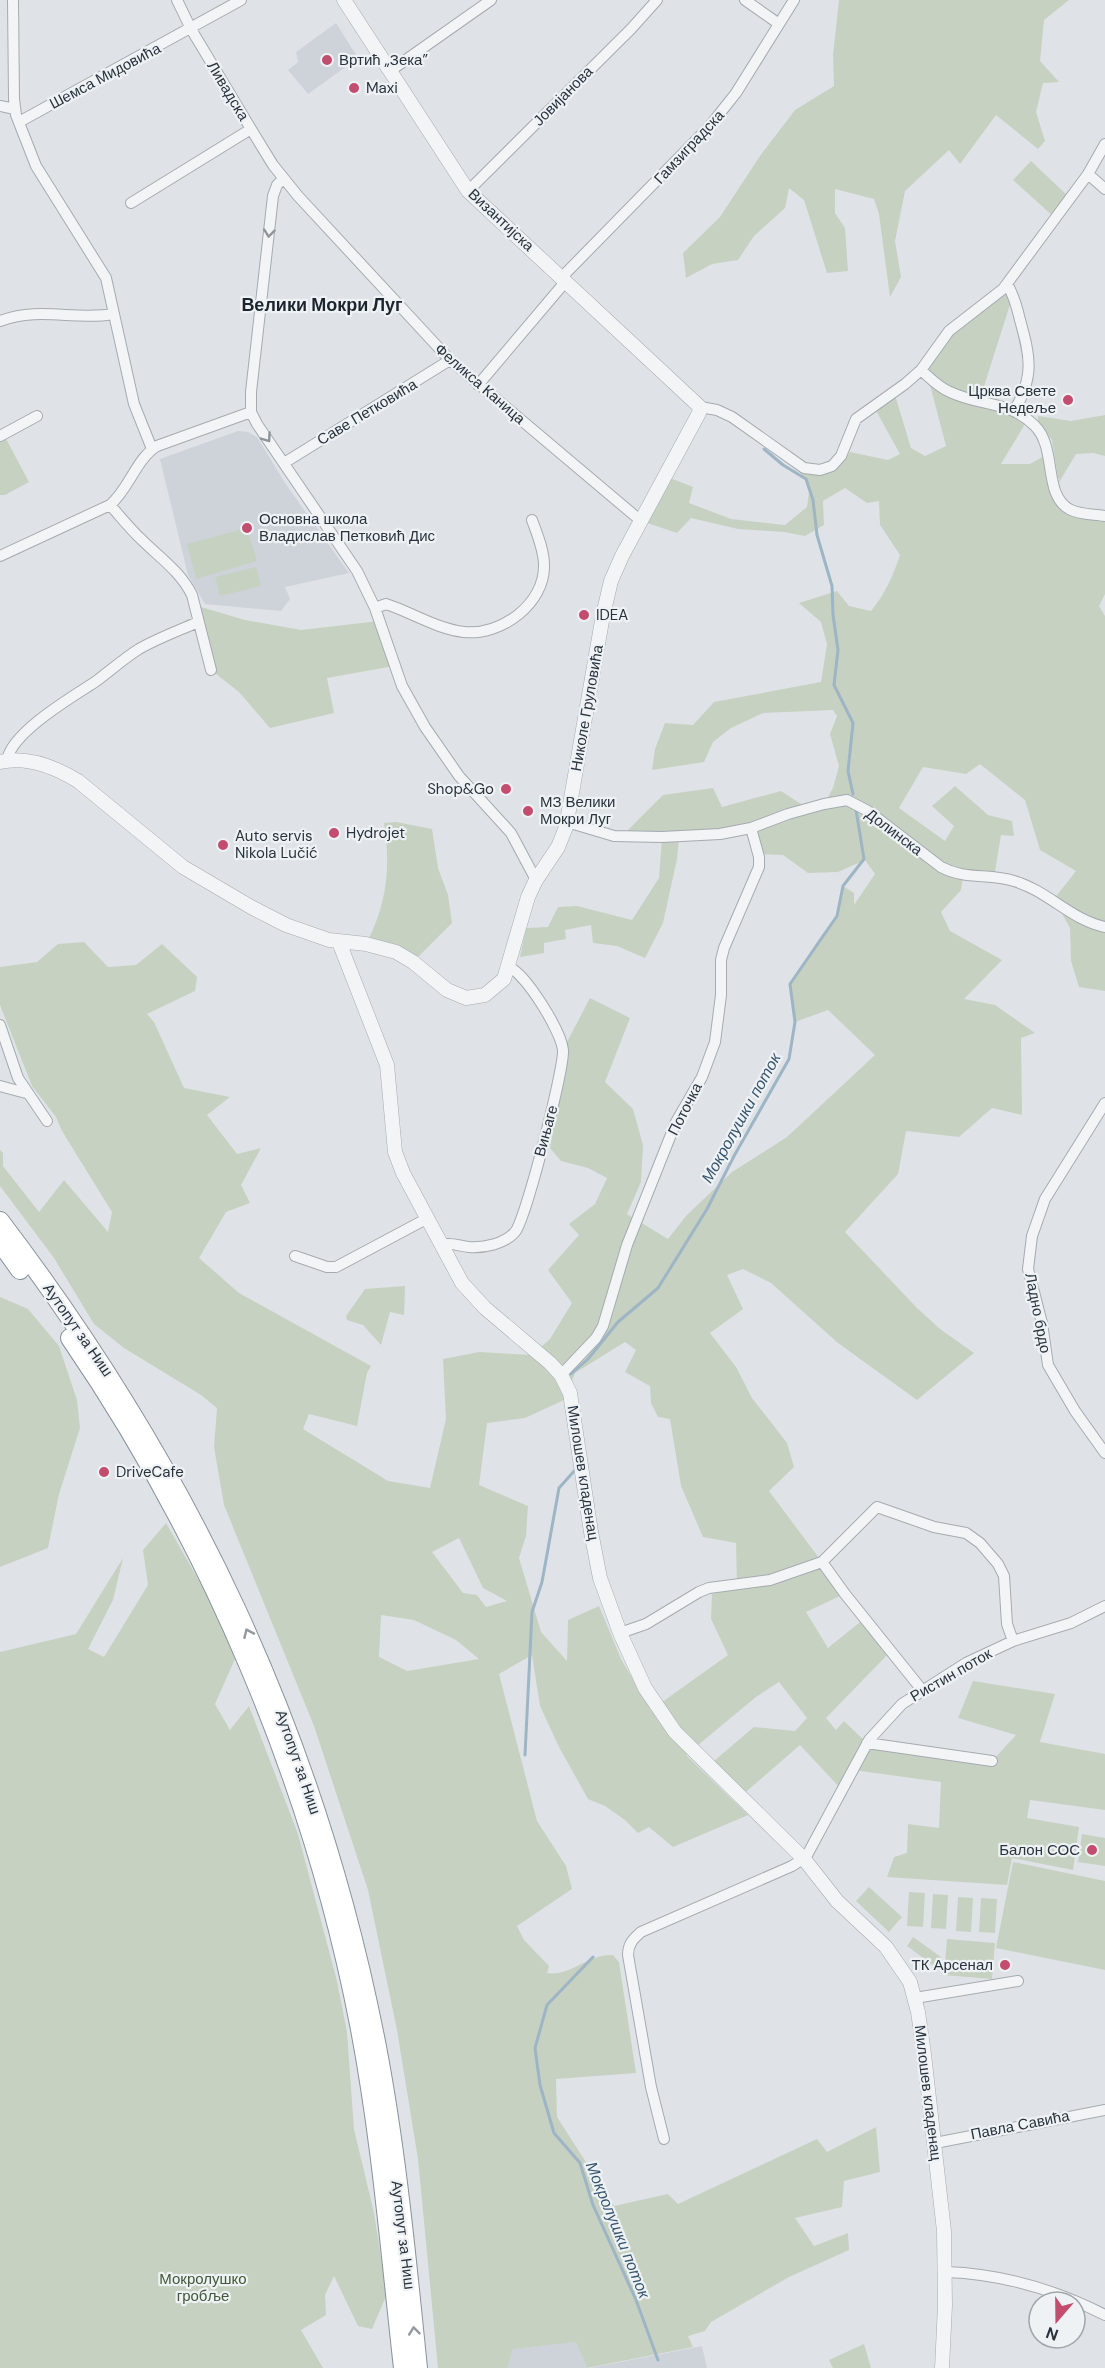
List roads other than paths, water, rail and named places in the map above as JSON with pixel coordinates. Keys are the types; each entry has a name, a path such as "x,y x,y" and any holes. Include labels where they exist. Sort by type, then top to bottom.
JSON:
{"highway":[{"name":"Аутопут за Ниш","path":"0,1221 99,1360 157,1453 237,1607 272,1687 302,1767 343,1900 377,2048 402,2222 418,2368"},
{"name":"Аутопут за Ниш","path":"0,1242 98,1380 171,1505 221,1607 276,1735 324,1881 358,2021 379,2143 403,2368"}],"street":[{"path":"13,0 15,109 19,122 44,179 103,270 134,404 152,449"},
{"name":"Ливадска","path":"177,0 191,29 284,179"},
{"name":"Шемса Мидовића","path":"19,122 241,0"},
{"name":"Византијска","path":"344,0 468,190 700,406"},
{"path":"390,71 490,0"},
{"name":"Јовијанова","path":"468,190 657,0"},
{"path":"745,0 779,24"},
{"name":"Гамзиградска","path":"478,385 564,279 709,127 736,93 794,0"},
{"path":"0,106 15,109"},
{"path":"131,203 251,129"},
{"path":"700,406 732,417 804,468 822,470 832,466 838,460 856,420 921,370 943,337 995,297 1007,284 1088,174 1105,144"},
{"path":"1088,174 1105,190"},
{"path":"284,179 277,185 273,196 251,412 380,606 402,686 425,728 459,776 511,833 536,879"},
{"name":"Феликса Каница","path":"284,179 450,360 641,521"},
{"path":"1007,284 1013,295 1028,345 1030,366 1028,384 1014,411"},
{"path":"0,321 39,312 100,316 114,314"},
{"name":"Саве Петковића","path":"284,463 450,360"},
{"path":"921,370 951,393 1014,411 1031,422 1043,435 1049,453 1055,489 1062,504 1076,512 1105,516"},
{"name":"Николе Груловића","path":"3,761 31,762 68,775 85,786 161,851 197,876 279,922 303,932 339,942 366,944 396,952 413,962 447,990 466,998 481,996 494,989 504,979 522,914 536,879 558,847 567,822 606,597 622,556 699,413 700,406"},
{"path":"0,556 110,505 152,449 251,412"},
{"path":"0,436 36,416"},
{"path":"110,505 141,539 177,571 192,595 211,670"},
{"path":"380,606 461,632 479,632 506,624 527,606 542,579 543,558 532,520"},
{"path":"3,761 42,718 59,705 141,648 198,622"},
{"name":"Долинска","path":"567,822 602,833 627,837 713,834 751,828 807,808 847,800 868,811 951,873 1016,881 1053,899 1083,920 1105,927"},
{"name":"Поточка","path":"561,1375 596,1338 603,1326 627,1245 676,1122 702,1077 715,1042 721,995 721,960 759,867 759,857 751,828"},
{"name":"Милошев кладенац","path":"339,942 387,1065 398,1160 441,1245 462,1282 477,1300 544,1357 566,1383 573,1401 591,1532 600,1578 620,1633 645,1688 675,1732 804,1859 837,1901 894,1956 910,1982 915,1998 935,2143 944,2231 942,2368"},
{"name":"Вињаге","path":"441,1245 486,1246 515,1233 525,1209 556,1090 563,1049 557,1029 520,973 509,967"},
{"path":"0,1025 18,1078 47,1121"},
{"path":"0,1086 26,1093"},
{"name":"Ладно брдо","path":"1105,1103 1101,1117 1045,1199 1032,1236 1028,1269 1042,1323 1048,1365 1075,1411 1105,1453"},
{"path":"295,1256 327,1267 336,1267 428,1218"},
{"path":"620,1633 646,1624 709,1588 770,1580 822,1562 876,1507 934,1527 966,1533 980,1543 1001,1568 1005,1584 1007,1624 1012,1641"},
{"path":"822,1562 838,1586 922,1690"},
{"name":"Ристин поток","path":"804,1859 811,1850 867,1743 886,1719 902,1704 966,1664 1012,1641 1071,1623 1105,1606"},
{"path":"867,1743 992,1761"},
{"path":"663,2139 651,2087 628,1955 629,1946 641,1932 804,1859"},
{"path":"915,1998 1018,1981"},
{"name":"Павла Савића","path":"935,2143 1105,2110"},
{"path":"945,2272 1003,2278 1038,2286 1057,2292 1105,2315"}],"waterway":[{"path":"764,449 783,465 806,479 813,500 817,535 832,586 838,650 834,685 853,723 848,771 853,794"},
{"name":"Мокролушки поток","path":"571,1374 588,1359 618,1322 658,1288 707,1209 789,1059 795,1022 790,984 837,916 843,886 864,859 856,810"},
{"name":"Мокролушки поток","path":"525,1755 532,1612 542,1582 559,1488 576,1469"},
{"name":"Мокролушки поток","path":"593,1957 547,2005 535,2048 540,2085 554,2133 580,2163 593,2205 636,2300 658,2360"}],"place":[{"name":"Вртић „Зека”","path":"327,60"},
{"name":"Maxi","path":"354,88"},
{"name":"Црква Свете Недеље","path":"1068,400"},
{"name":"Основна школа Владислав Петковић Дис","path":"247,528"},
{"name":"IDEA","path":"584,615"},
{"name":"Shop&Go","path":"506,789"},
{"name":"МЗ Велики Мокри Луг","path":"528,811"},
{"name":"Hydrojet","path":"334,833"},
{"name":"Auto servis Nikola Lučić","path":"223,845"},
{"name":"DriveCafe","path":"104,1472"},
{"name":"Балон СОС","path":"1092,1850"},
{"name":"ТК Арсенал","path":"1005,1965"}],"district":[{"name":"Велики Мокри Луг","path":"322,305"}],"park label":[{"name":"Мокролушко гробље","path":"203,2288"}]}
